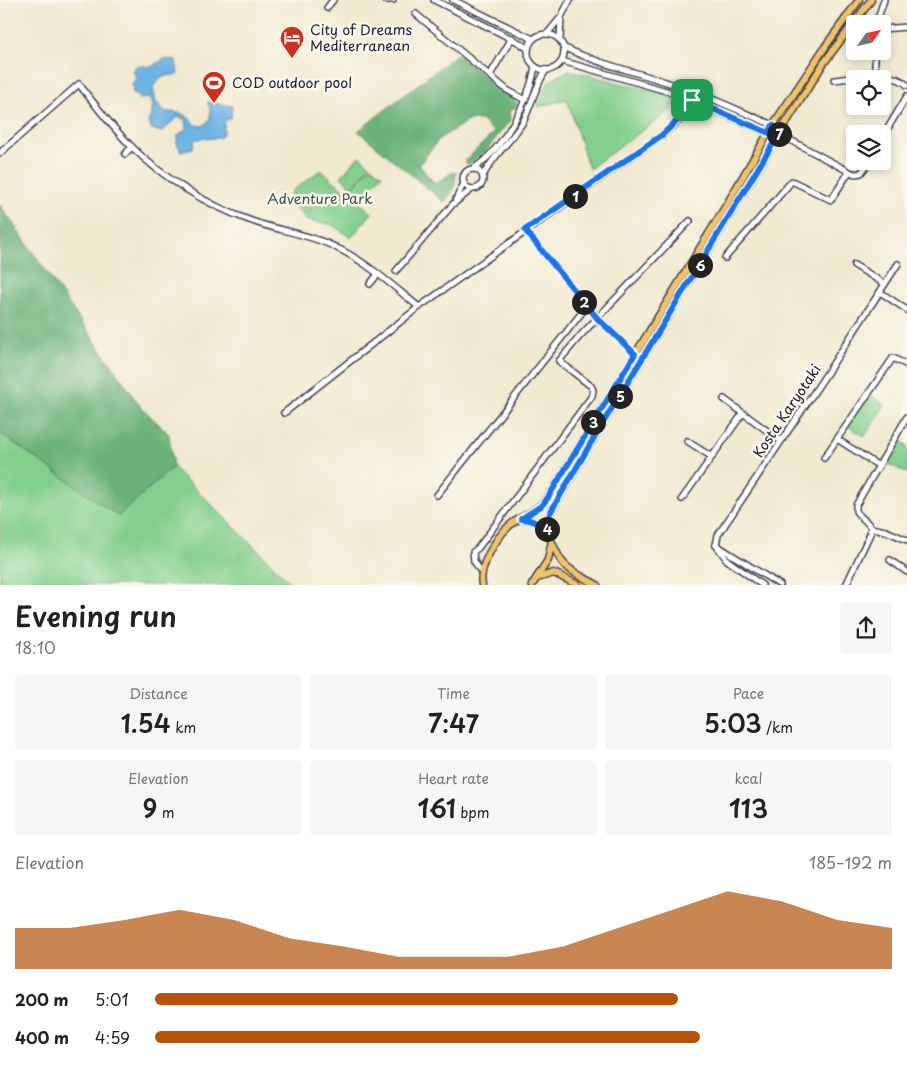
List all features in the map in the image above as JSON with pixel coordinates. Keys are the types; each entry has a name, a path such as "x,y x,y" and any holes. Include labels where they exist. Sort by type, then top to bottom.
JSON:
{"main road":[{"path":"482,585 481,572 493,546 509,526 541,506 547,499 728,204 773,125 859,0"},
{"path":"546,530 550,513 595,436 779,134 823,64 871,0"},
{"path":"521,519 530,519 538,522 546,530 557,555 566,566 597,585"},
{"path":"532,585 548,560 551,544"},
{"path":"537,578 554,573 578,585"}],"street":[{"path":"327,8 334,0"},
{"path":"385,0 393,0"},
{"path":"434,0 512,38 528,49"},
{"path":"454,0 533,39"},
{"path":"547,34 561,18 570,0"},
{"path":"879,15 884,0"},
{"path":"416,14 508,90 525,100"},
{"path":"560,40 547,34 539,35 533,39 528,49 528,57 535,67 546,70 556,67 562,61 564,54 560,40 561,18"},
{"path":"891,28 907,27"},
{"path":"490,74 512,38"},
{"path":"563,47 612,67 693,91 773,125 779,134"},
{"path":"562,61 653,86 692,100 769,133 779,134 849,172 855,174 861,173 863,170"},
{"path":"396,272 453,204 464,183 464,174 481,163 503,138 517,117 525,100 535,67"},
{"path":"483,176 487,168 513,138 524,120 546,70"},
{"path":"891,77 896,77 907,85"},
{"path":"834,80 846,79"},
{"path":"0,153 79,84 105,118 132,147 168,178 203,199 247,220 305,235 330,245 358,260 419,307"},
{"path":"890,125 907,96"},
{"path":"284,413 419,307 525,230 662,135 683,115 692,100"},
{"path":"125,154 132,147"},
{"path":"464,183 472,189 477,189 481,186 484,181 483,176 481,172 473,169"},
{"path":"725,258 792,181 831,200 849,172"},
{"path":"453,204 472,189"},
{"path":"481,572 474,561 473,552 478,548 592,396 593,390 591,386 559,362 581,335 690,221"},
{"path":"525,230 598,319 635,354"},
{"name":"Kosta Karyotaki","path":"716,545 718,535 898,264"},
{"path":"854,265 885,284"},
{"path":"370,284 378,274"},
{"path":"880,292 907,310"},
{"path":"436,495 587,306"},
{"path":"824,458 893,358 907,365"},
{"path":"724,399 781,441"},
{"path":"682,499 743,413"},
{"path":"846,585 871,528 859,516 856,511 856,505 907,417"},
{"path":"837,439 879,466"},
{"path":"688,441 712,457"},
{"path":"871,528 886,531 907,540"},
{"path":"716,545 727,560 762,585"},
{"path":"716,545 780,585"},
{"path":"478,548 493,546"},
{"path":"890,560 907,572"}],"green space":[{"path":"457,54 516,102 517,106 512,109 509,115 511,119 484,153 482,152 471,163 466,164 466,160 494,132 481,120 470,120 440,138 419,165 435,184 453,172 456,173 454,189 444,202 358,131"},
{"path":"569,70 671,96 679,104 589,169 567,99 538,107 548,82"},
{"path":"359,156 370,165 352,187 341,177"},
{"path":"371,166 382,175 363,196 353,187"},
{"name":"Adventure Park","path":"321,170 372,213 351,238 331,224 307,221 290,199 292,191"},
{"path":"0,205 140,406 169,434 173,467 118,516 0,433"},
{"path":"868,394 885,405 865,436 847,426"},
{"path":"0,433 118,516 173,467 293,585 0,585"},
{"path":"899,440 907,445 907,473 884,462"}],"water":[{"name":"COD outdoor pool","path":"164,59 176,60 178,74 162,77 153,87 156,102 166,112 183,114 195,125 203,126 210,120 210,108 207,102 232,106 231,118 224,121 224,131 220,138 195,139 193,148 181,151 177,143 178,135 187,128 186,120 179,117 161,132 152,129 148,123 153,106 152,102 147,98 139,99 133,93 132,84 136,78 133,70 137,65 151,67"}],"place":[{"name":"City of Dreams Mediterranean","path":"292,59"},
{"name":"COD outdoor pool","path":"214,104"}],"route":[{"path":"692,100 769,133 773,125 779,134 595,436 550,513 546,530 538,522 530,519 521,519 532,513 547,499 635,354 598,319 525,230 662,135 683,115 692,100"}]}
